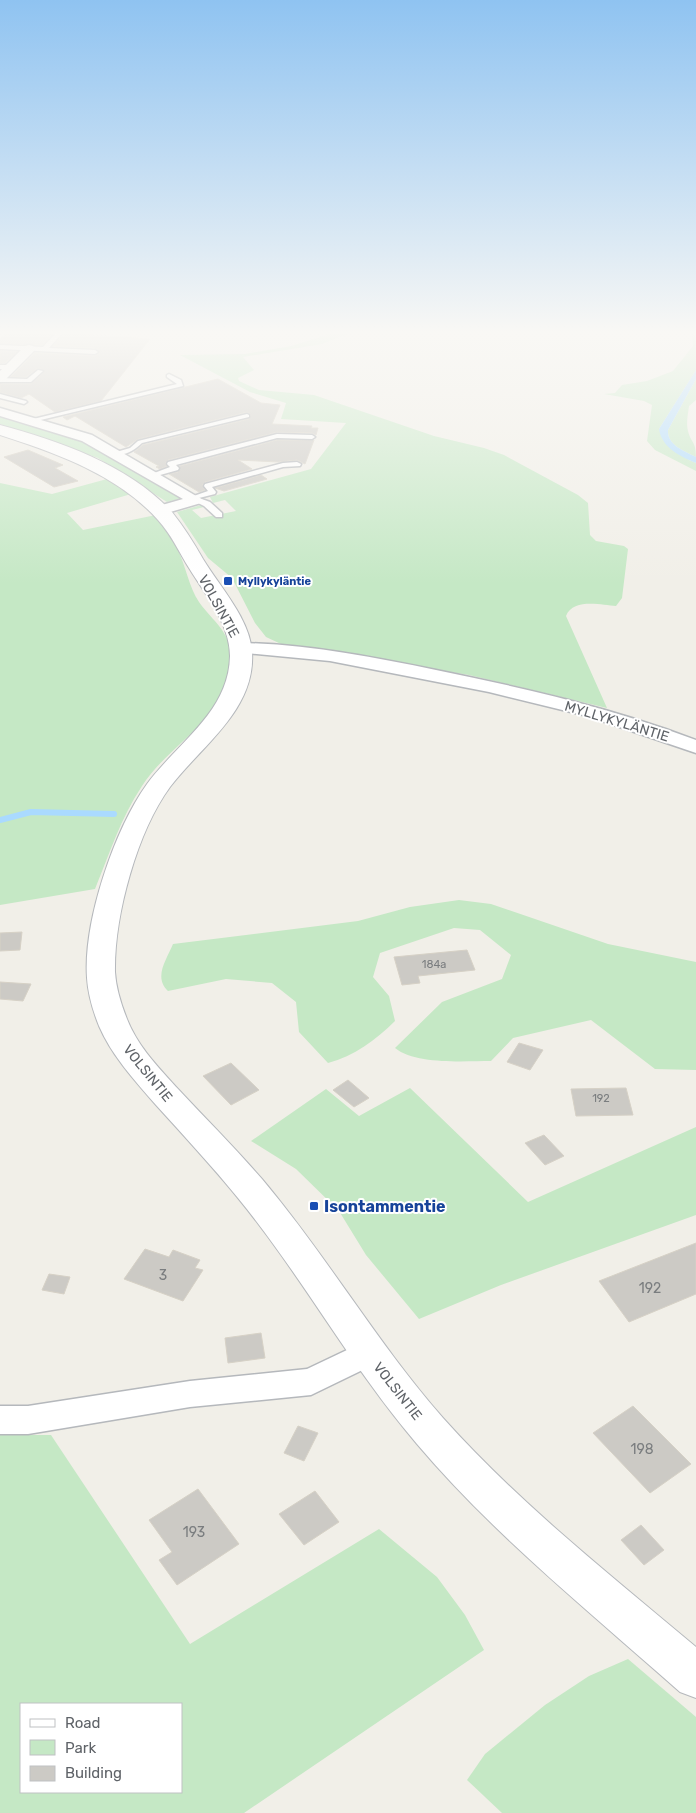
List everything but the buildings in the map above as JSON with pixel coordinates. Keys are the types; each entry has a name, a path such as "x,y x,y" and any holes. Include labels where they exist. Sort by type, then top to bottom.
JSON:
{"street":[{"path":"8,415 87,438 117,453 194,499"},
{"name":"VOLSINTIE","path":"0,430 62,450 88,462 109,474 160,510 179,536 226,614 241,648 239,676 223,711 157,788 141,815 127,849 103,940 100,970 104,998 115,1028 145,1073 250,1188 278,1224 368,1353 416,1416 474,1477 565,1562 696,1676"},
{"path":"160,510 194,499"},
{"name":"MYLLYKYLÄNTIE","path":"241,648 270,647 335,657 512,691 633,724 696,747"},
{"path":"0,1420 28,1420 190,1394 311,1382 368,1353"}],"lane":[{"path":"28,421 55,415"},
{"path":"117,453 132,449 140,442 247,416"},
{"path":"153,475 175,468 171,464 277,436 312,437"},
{"path":"194,499 212,492 208,486 283,465 297,464"},
{"path":"194,499 207,504 219,515"}],"green space":[{"path":"0,415 2,415 84,439 183,498 167,502 98,458 0,424"},
{"path":"282,415 371,415 434,436 484,448 504,455 578,495 588,503 590,535 596,541 624,546 628,549 622,598 616,606 581,605 570,610 566,616 607,708 469,675 281,644 266,637 255,623 232,578 208,558 177,512 201,505 204,507 192,510 201,518 236,511 225,500 213,503 210,497 311,469 346,423 281,419"},
{"path":"651,415 668,415 659,429 689,460 696,463 696,471 655,450 647,441"},
{"path":"676,415 688,415 688,431 695,448 696,457 673,444 668,435 668,430"},
{"path":"107,479 131,494 67,513 83,530 156,515 178,550 199,602 218,624 228,642 230,649 230,671 225,691 201,724 169,754 142,786 116,836 95,889 0,905 0,483 52,494"},
{"path":"459,900 491,904 608,944 696,962 696,1070 655,1069 591,1020 513,1038 491,1061 427,1060 404,1053 395,1048 442,1002 502,979 511,955 480,930 454,928 380,953 373,977 389,996 395,1021 364,1046 347,1056 328,1063 299,1032 296,1002 272,983 226,979 168,991 162,980 161,974 173,944 358,921 410,907"},
{"path":"410,1088 528,1202 696,1127 696,1215 501,1285 419,1319 366,1255 339,1211 296,1169 251,1141 326,1089 359,1116"},
{"path":"0,1435 51,1435 190,1644 379,1529 437,1577 465,1615 484,1650 244,1813 0,1813"},
{"path":"628,1659 696,1717 696,1813 502,1813 467,1780 485,1754 545,1705 589,1676"}],"water":[{"path":"668,415 676,415 668,430 670,440 682,450 696,457 696,463 678,454 668,446 661,436 659,429"}],"waterway":[{"path":"0,820 31,812 114,814"}],"place":[{"name":"Myllykyläntie","path":"228,581"},
{"name":"Isontammentie","path":"314,1206"}]}
